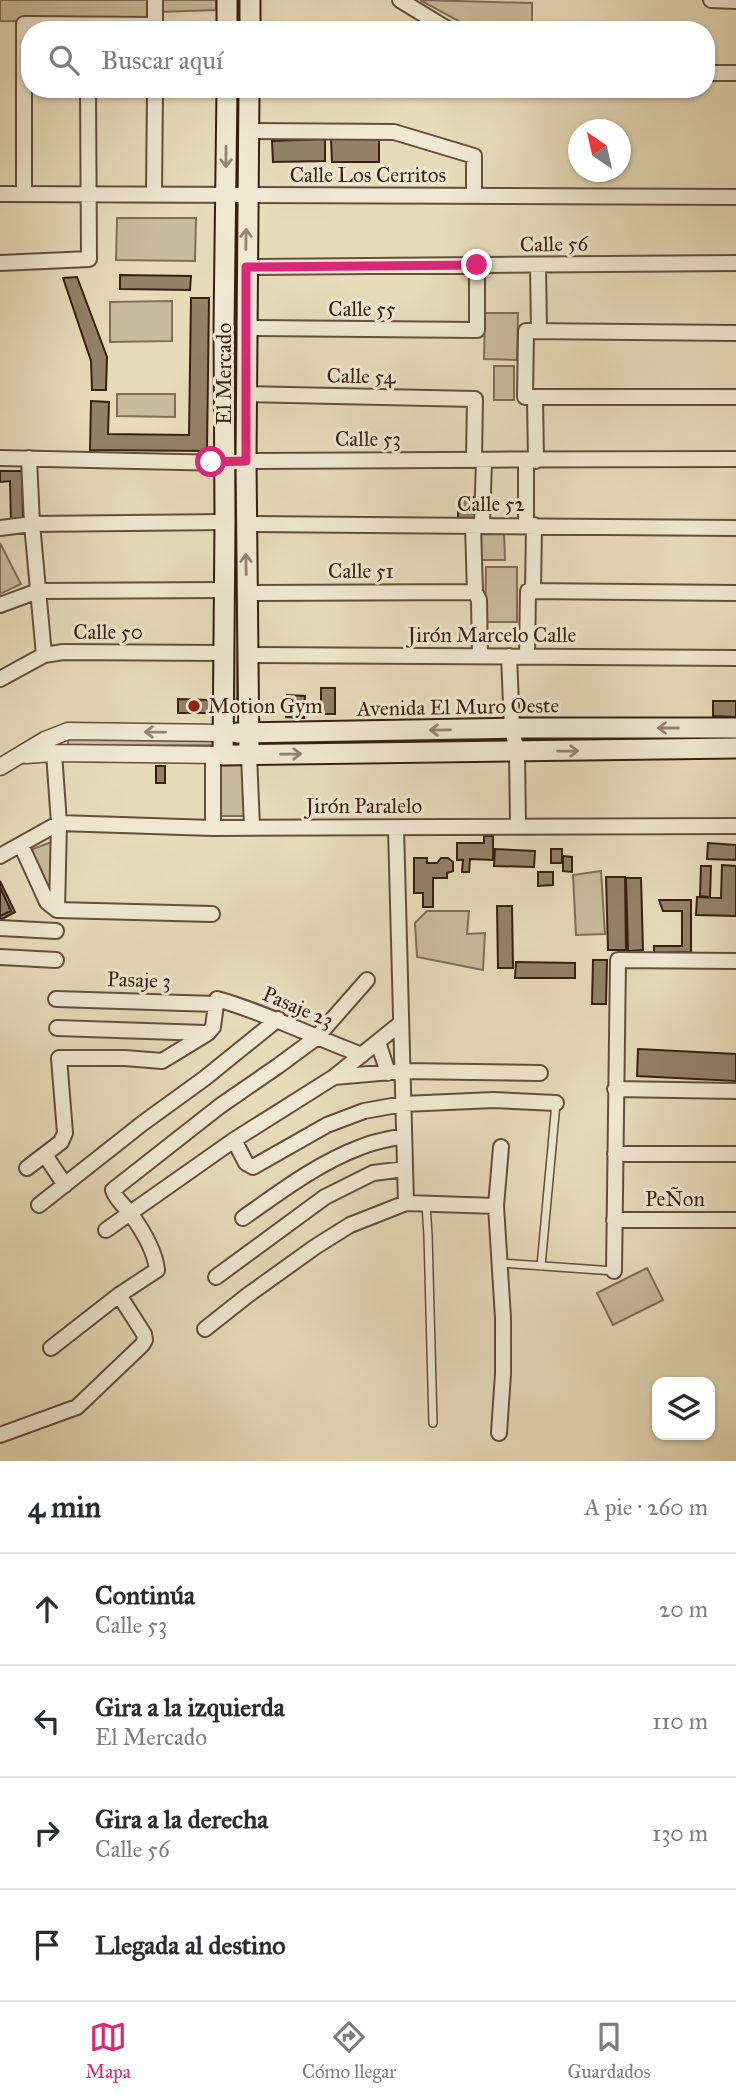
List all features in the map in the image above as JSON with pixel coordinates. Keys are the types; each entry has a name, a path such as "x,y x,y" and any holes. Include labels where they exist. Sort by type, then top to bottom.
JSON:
{"main road":[{"path":"227,0 227,21"},
{"path":"250,0 250,21"},
{"name":"El Mercado","path":"218,755 223,733 223,327 227,98"},
{"name":"El Mercado","path":"249,98 246,524 249,755"},
{"name":"Avenida El Muro Oeste","path":"223,733 736,728"},
{"name":"Avenida El Muro Oeste","path":"218,755 736,748"}],"street":[{"path":"155,0 155,21"},
{"path":"400,0 434,21"},
{"path":"711,0 736,1"},
{"path":"715,74 736,74"},
{"path":"24,98 24,194"},
{"path":"0,263 89,259 88,98"},
{"path":"154,194 155,98"},
{"path":"248,131 394,132 474,156 474,196"},
{"name":"Calle Los Cerritos","path":"0,194 736,197"},
{"name":"Calle 56","path":"246,267 736,263"},
{"name":"Calle 55","path":"247,328 477,330 477,265"},
{"path":"527,655 530,591 530,397 538,265"},
{"path":"533,331 736,332"},
{"name":"Calle 54","path":"247,394 475,399 479,459"},
{"path":"530,397 736,397"},
{"name":"Calle 53","path":"0,458 225,463 736,459"},
{"path":"29,458 44,655"},
{"path":"479,459 475,592 479,600 480,656"},
{"path":"0,528 32,524 225,522"},
{"name":"Calle 52","path":"246,524 736,528"},
{"path":"0,605 38,591 224,590"},
{"path":"530,591 736,593"},
{"name":"Calle 51","path":"247,593 475,592"},
{"name":"Calle 50","path":"0,679 44,655 64,652 223,653"},
{"name":"Jirón Marcelo Calle","path":"247,655 736,658"},
{"path":"509,656 512,729 517,752 518,826"},
{"name":"Avenida El Muro Oeste","path":"0,767 57,734 68,731 223,733"},
{"path":"54,753 59,824 57,910"},
{"name":"Avenida El Muro Oeste","path":"20,755 218,755"},
{"path":"213,828 218,755"},
{"name":"El Mercado","path":"249,755 252,827"},
{"path":"0,856 59,824"},
{"name":"Jirón Paralelo","path":"59,824 213,828 736,826"},
{"path":"396,828 401,1023 396,1072 403,1104 406,1203"},
{"path":"21,845 47,902 57,910 212,914"},
{"path":"0,928 56,932"},
{"path":"0,957 55,960"},
{"path":"614,1271 618,960 736,961"},
{"path":"51,1348 119,1295 157,1270 156,1262 130,1213 115,1197 113,1190 119,1183 220,1106 316,1038 367,980"},
{"name":"Pasaje 3","path":"56,999 216,1001"},
{"path":"27,1168 61,1142 65,1133 59,1058 162,1061 208,1033 213,1027 216,1001"},
{"name":"Pasaje 23","path":"216,1001 278,1019 316,1038 362,1055"},
{"path":"39,1205 278,1019"},
{"path":"106,1230 234,1140 334,1077 401,1023"},
{"path":"57,1028 208,1033"},
{"path":"378,1042 396,1072"},
{"path":"334,1077 396,1072 540,1073"},
{"path":"615,1089 736,1091"},
{"path":"234,1140 246,1163 253,1167 327,1125 364,1111 403,1104 494,1100 556,1103"},
{"path":"243,1219 298,1181 349,1153 379,1141 404,1136"},
{"path":"499,1433 503,1374 496,1206 501,1147"},
{"path":"615,1154 736,1154"},
{"path":"45,1155 65,1185"},
{"path":"216,1277 325,1197 373,1173 405,1168"},
{"path":"205,1329 248,1294 350,1225 406,1203 496,1206"},
{"name":"PeÑon","path":"614,1220 736,1220"},
{"path":"0,1435 77,1407 142,1345 144,1334 119,1295"}],"lane":[{"path":"541,1266 556,1103"},
{"path":"426,1204 433,1423"},
{"path":"499,1263 614,1271"}],"shaded area":[{"path":"0,0 152,0 152,21 0,21"},
{"path":"158,0 216,0 216,10 158,12"},
{"path":"420,0 532,3 532,21 458,21"},
{"path":"117,218 196,218 195,261 116,260"},
{"path":"230,218 241,218 238,438 228,437"},
{"path":"172,301 172,341 110,342 110,302"},
{"path":"485,313 518,313 517,360 484,359"},
{"path":"494,366 514,366 514,400 494,400"},
{"path":"117,394 175,394 175,417 117,416"},
{"path":"229,476 239,476 237,701 231,697"},
{"path":"479,532 504,532 505,560 479,560"},
{"path":"0,543 21,584 0,594"},
{"path":"486,567 517,567 517,622 485,622"},
{"path":"505,735 505,744 261,747 261,737"},
{"path":"215,736 215,745 68,746 68,737"},
{"path":"219,763 246,763 244,816 217,816"},
{"path":"54,841 52,898 30,850"},
{"path":"601,871 605,934 576,935 573,875"},
{"path":"427,911 469,911 467,934 485,933 483,970 417,957 415,923"},
{"path":"647,1268 663,1300 613,1325 597,1293"}],"building":[{"path":"379,138 379,162 332,162 331,139"},
{"path":"325,139 325,161 273,162 272,141"},
{"path":"120,275 191,276 190,290 120,289"},
{"path":"77,277 107,357 106,390 92,390 91,361 63,278"},
{"path":"191,298 209,298 207,451 90,450 91,401 109,402 108,434 189,435"},
{"path":"0,471 22,471 23,522 11,523 10,481 0,482"},
{"path":"458,497 476,497 476,523 458,523"},
{"path":"321,688 335,688 335,714 321,714"},
{"path":"287,695 305,696 304,718 286,717"},
{"name":"Motion Gym","path":"178,699 210,700 210,713 178,713"},
{"path":"713,701 736,701 736,717 713,716"},
{"path":"156,766 165,766 165,783 156,783"},
{"path":"484,836 493,836 493,860 470,859 469,872 462,872 463,860 457,860 457,843 484,843"},
{"path":"708,843 736,845 736,860 707,859"},
{"path":"495,849 535,851 534,867 494,866"},
{"path":"551,849 562,849 562,863 551,863"},
{"path":"563,856 572,857 572,872 563,871"},
{"path":"414,858 427,858 427,863 437,863 441,858 448,858 453,862 453,871 447,873 447,878 433,878 433,907 423,907 423,893 414,893"},
{"path":"722,865 736,866 736,916 696,915 697,897 721,898"},
{"path":"701,866 711,866 710,897 700,896"},
{"path":"538,872 553,872 553,885 538,886"},
{"path":"606,877 625,877 626,950 608,950"},
{"path":"626,878 641,878 643,950 628,951"},
{"path":"0,881 15,912 0,920"},
{"path":"0,887 11,911 0,916"},
{"path":"659,900 691,900 691,952 654,953 654,946 682,946 682,911 663,911"},
{"path":"497,906 512,906 513,968 498,968"},
{"path":"593,960 607,960 606,1004 592,1004"},
{"path":"516,962 575,963 575,978 515,978"},
{"path":"638,1049 736,1054 736,1081 637,1076"}],"place":[{"name":"Motion Gym","path":"194,706"}],"route":[{"path":"211,462 246,461 246,267 477,265"}]}
